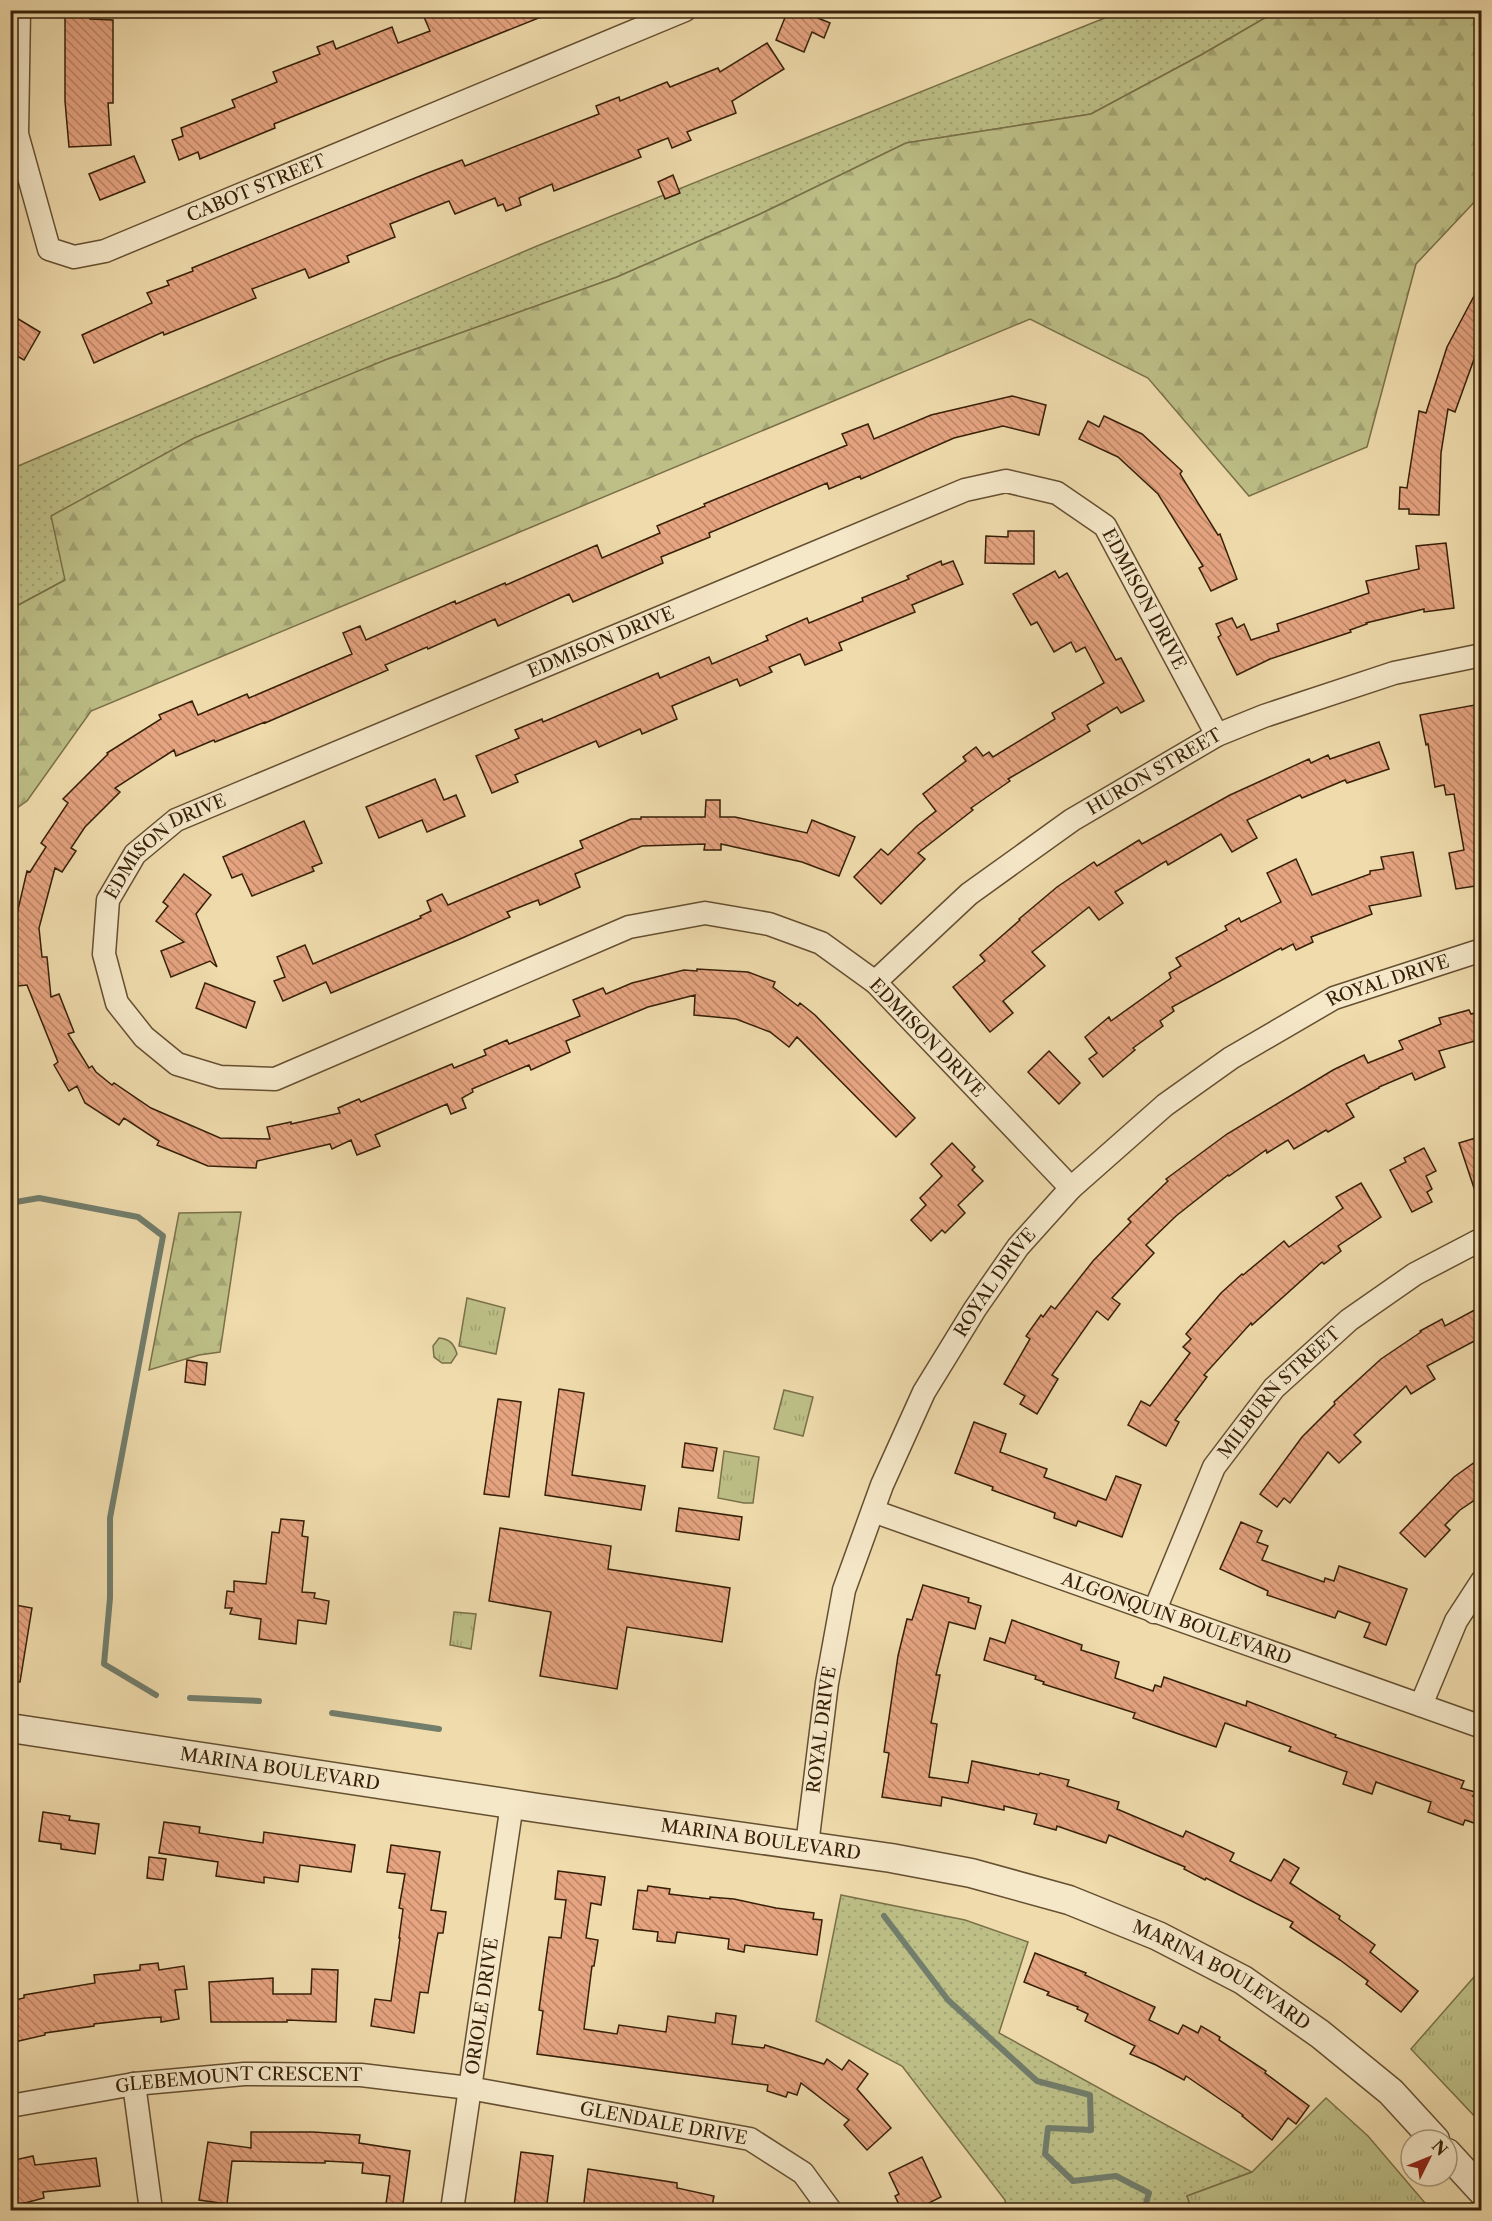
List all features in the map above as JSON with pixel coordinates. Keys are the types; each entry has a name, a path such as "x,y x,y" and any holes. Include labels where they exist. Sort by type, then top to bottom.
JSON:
{"street":[{"name":"CABOT STREET","path":"19,10 17,134 49,249 74,257 105,251 685,10"},
{"name":"EDMISON DRIVE","path":"1071,1188 875,982 821,943 769,924 705,913 629,927 275,1079 220,1077 177,1064 144,1037 117,1003 104,954 108,900 135,854 176,820 966,490 1006,482 1057,494 1105,526 1217,735"},
{"name":"HURON STREET","path":"875,982 969,894 1072,820 1217,735 1264,716 1394,673 1482,655"},
{"name":"ROYAL DRIVE","path":"807,1845 827,1683 844,1590 882,1485 924,1392 975,1309 1018,1247 1071,1188 1165,1105 1231,1058 1334,998 1482,950"},
{"name":"MILBURN STREET","path":"1154,1612 1214,1467 1274,1388 1349,1320 1414,1274 1482,1239"},
{"name":"ALGONQUIN BOULEVARD","path":"873,1511 1482,1727"},
{"path":"1421,1705 1456,1621 1482,1581"},
{"name":"MARINA BOULEVARD","path":"10,1728 512,1804 807,1845 971,1873 1069,1900 1158,1936 1243,1980 1320,2034 1391,2092 1424,2128"},
{"name":"ORIOLE DRIVE","path":"452,2211 512,1804"},
{"name":"GLEBEMOUNT CRESCENT","path":"10,2106 134,2084 244,2074 361,2075 469,2088"},
{"path":"134,2084 152,2211"},
{"name":"GLENDALE DRIVE","path":"469,2088 750,2139 803,2173 830,2211"},
{"path":"1459,2166 1482,2191"}],"green space":[{"path":"1122,11 1277,11 1091,114 906,143 758,215 617,277 385,360 65,580 11,609 11,469 537,246"},
{"path":"1277,11 1481,11 1481,195 1416,264 1367,447 1249,496 1148,378 1030,319 91,711 27,801 11,812 11,609 65,580 51,516 194,438 385,360 617,277 758,215 906,143 1091,114"},
{"path":"241,1212 220,1352 199,1355 149,1370 179,1213"},
{"path":"467,1298 505,1308 496,1354 459,1346"},
{"path":"439,1338 449,1341 454,1347 457,1354 451,1363 442,1363 434,1357 433,1346"},
{"path":"784,1390 813,1397 803,1436 774,1429"},
{"path":"724,1451 759,1457 753,1503 718,1498"},
{"path":"454,1612 476,1614 471,1649 450,1645"},
{"path":"841,1895 965,1920 1028,1942 999,2033 1252,2172 1187,2196 1192,2210 1006,2210 1005,2200 902,2066 816,2021"},
{"path":"1481,1969 1481,2123 1411,2049"},
{"path":"1326,2098 1368,2136 1399,2172 1399,2188 1412,2188 1431,2210 1192,2210 1187,2196 1252,2172"}],"building":[{"path":"65,10 90,10 90,19 113,20 113,103 108,103 111,145 69,147 65,101"},
{"path":"421,10 488,10 489,17 505,10 556,11 274,124 275,128 200,159 198,152 179,160 172,140 183,136 181,128 235,107 232,100 277,82 273,72 320,54 317,47 333,41 336,49 392,27 398,43 430,31"},
{"path":"788,10 821,10 818,18 830,23 824,38 812,32 804,52 776,40"},
{"path":"767,43 784,69 732,101 736,113 687,132 691,140 672,148 668,138 638,150 641,157 554,191 552,184 519,198 521,205 506,211 503,204 498,206 495,198 455,214 449,201 390,224 395,237 347,256 349,262 309,278 305,269 252,289 256,298 164,335 163,332 94,363 82,335 152,303 147,293 169,285 167,281 193,271 192,268 462,160 465,166 599,114 596,106 619,97 620,101 667,82 670,87 718,68 720,72"},
{"path":"134,156 145,182 100,200 89,174"},
{"path":"673,175 680,193 665,199 658,182"},
{"path":"1482,281 1482,337 1455,412 1448,409 1441,453 1439,515 1409,514 1409,509 1399,509 1400,487 1407,488 1419,411 1426,413 1447,347"},
{"path":"10,314 40,332 24,360 10,352"},
{"path":"1012,396 1046,405 1039,435 1003,426 954,438 861,479 860,476 829,489 827,483 709,533 710,537 661,557 663,563 573,602 569,594 498,626 495,619 428,649 427,647 385,665 388,670 265,723 176,756 174,750 115,788 120,792 85,827 71,848 76,851 62,872 55,868 39,928 42,957 47,957 51,997 59,994 74,1032 68,1034 89,1068 92,1066 112,1085 114,1083 151,1108 220,1138 270,1139 267,1127 340,1113 338,1108 359,1099 361,1102 452,1064 454,1068 486,1055 484,1050 507,1040 509,1044 580,1016 573,1000 603,988 606,994 632,983 684,970 697,971 697,969 748,972 775,982 773,987 798,1006 800,1003 815,1015 915,1118 896,1137 797,1037 789,1047 770,1032 736,1019 694,1015 695,995 648,1007 566,1041 570,1052 531,1070 529,1065 472,1089 473,1092 462,1098 466,1108 451,1114 447,1104 375,1135 380,1146 357,1155 351,1140 332,1149 330,1144 257,1161 256,1168 208,1166 157,1145 159,1141 124,1118 119,1125 85,1103 77,1086 69,1091 54,1065 58,1062 27,985 18,986 15,958 10,959 10,942 14,942 13,931 27,871 30,872 46,847 41,843 68,803 63,799 107,753 161,719 159,715 192,701 198,715 247,694 249,698 352,654 343,633 360,626 366,640 455,601 456,604 505,583 506,585 597,545 602,558 660,533 657,526 705,506 704,504 847,445 842,434 868,424 874,439 931,415"},
{"path":"1104,416 1142,434 1182,471 1180,474 1218,535 1220,534 1237,579 1211,591 1199,568 1203,566 1158,494 1118,457 1079,439 1088,421 1099,427"},
{"path":"1008,531 1034,531 1034,564 985,563 986,536 1008,537"},
{"path":"1446,543 1454,608 1424,612 1424,609 1366,623 1350,630 1351,632 1270,659 1237,675 1218,637 1221,635 1216,624 1232,618 1237,628 1244,624 1251,640 1279,631 1277,624 1369,593 1366,581 1419,569 1416,546"},
{"path":"941,561 942,565 953,561 963,584 912,605 915,612 839,643 842,650 805,665 800,654 769,667 772,672 740,686 737,679 672,706 677,719 642,734 640,729 599,747 596,741 515,775 518,782 492,793 476,756 519,738 515,730 542,719 543,722 658,673 660,678 709,657 712,664 768,640 766,636 807,618 809,623 863,601 862,598 909,579 907,576"},
{"path":"1055,571 1059,578 1067,573 1116,660 1121,658 1144,701 1121,713 1117,707 1087,725 1090,731 1008,779 1010,781 971,808 973,810 918,853 925,859 881,904 854,877 881,849 888,855 936,811 923,794 966,761 963,757 976,747 983,756 989,752 993,757 1055,719 1052,713 1104,683 1085,647 1076,652 1071,642 1054,652 1037,622 1031,625 1013,594"},
{"path":"1480,704 1482,714 1482,885 1456,889 1449,853 1464,850 1454,794 1446,795 1444,785 1435,787 1428,744 1426,745 1420,715"},
{"path":"1379,742 1389,769 1347,783 1345,780 1302,798 1300,795 1247,820 1257,838 1232,852 1221,834 1168,865 1166,861 1115,892 1123,903 1099,920 1089,907 1032,952 1045,966 1003,1001 1013,1013 990,1032 953,987 985,961 980,955 1019,919 1057,887 1094,862 1097,866 1139,840 1142,844 1230,795 1309,759 1311,763 1328,755 1330,759"},
{"path":"435,779 444,800 456,795 465,816 427,832 422,820 379,838 366,807"},
{"path":"706,800 720,800 720,817 735,817 807,833 812,820 855,837 839,876 802,862 721,844 721,850 704,850 705,844 642,846 575,874 580,887 540,905 538,900 507,912 510,917 331,993 326,982 283,1001 274,981 285,977 277,957 305,945 313,964 421,918 420,916 431,911 427,901 442,894 448,905 583,848 580,841 631,819 705,817"},
{"path":"304,821 322,863 312,867 314,871 252,896 242,874 232,878 223,857"},
{"path":"1413,852 1421,896 1369,906 1372,914 1311,937 1313,942 1296,950 1293,944 1282,950 1281,948 1172,1007 1174,1011 1160,1021 1163,1026 1133,1048 1135,1050 1103,1077 1089,1059 1097,1053 1085,1037 1109,1017 1111,1021 1171,978 1169,973 1181,966 1176,958 1227,930 1225,926 1239,918 1241,922 1281,902 1267,873 1296,859 1312,895 1370,874 1370,871 1384,869 1381,857"},
{"path":"184,874 211,895 196,914 217,967 210,961 171,977 161,951 184,942 156,921 168,906 163,902"},
{"path":"205,983 255,1002 246,1028 196,1008"},
{"path":"1469,1010 1471,1014 1482,1011 1482,1039 1439,1051 1445,1067 1415,1080 1412,1073 1346,1104 1354,1117 1294,1149 1288,1140 1267,1153 1266,1150 1228,1175 1176,1216 1146,1245 1154,1253 1112,1298 1120,1304 1108,1320 1097,1311 1052,1375 1058,1379 1037,1414 1020,1404 1025,1396 1004,1384 1030,1339 1026,1336 1041,1315 1043,1317 1051,1306 1055,1309 1093,1261 1131,1222 1128,1219 1168,1181 1166,1179 1227,1134 1333,1070 1364,1055 1368,1063 1403,1049 1399,1041 1441,1024 1439,1018"},
{"path":"1049,1051 1080,1083 1059,1104 1028,1072"},
{"path":"1482,1136 1482,1200 1478,1200 1459,1143"},
{"path":"952,1143 975,1167 972,1170 983,1181 958,1205 965,1213 945,1233 942,1230 931,1241 911,1220 926,1205 920,1198 942,1176 931,1164"},
{"path":"1424,1148 1436,1171 1426,1176 1432,1189 1427,1192 1432,1202 1412,1212 1390,1170 1406,1162 1404,1158"},
{"path":"1361,1183 1381,1217 1338,1246 1341,1251 1324,1264 1322,1262 1252,1325 1251,1323 1204,1375 1207,1377 1175,1420 1179,1422 1166,1446 1128,1425 1141,1401 1150,1406 1190,1353 1183,1347 1191,1339 1186,1334 1221,1293 1284,1241 1289,1247 1343,1208 1336,1197"},
{"path":"1482,1306 1482,1337 1427,1366 1435,1379 1411,1394 1406,1386 1354,1435 1361,1442 1339,1463 1328,1452 1290,1503 1284,1498 1277,1507 1260,1494 1302,1437 1335,1404 1334,1402 1381,1359 1420,1331 1442,1319 1445,1326"},
{"path":"187,1360 207,1363 205,1385 185,1382"},
{"path":"559,1389 584,1393 572,1475 645,1486 641,1510 545,1495"},
{"path":"498,1399 521,1402 509,1497 484,1494"},
{"path":"974,1422 1006,1434 1000,1452 1047,1469 1044,1477 1106,1500 1116,1476 1141,1485 1122,1537 1078,1521 1076,1526 1054,1518 1055,1513 992,1490 993,1487 955,1473"},
{"path":"685,1443 717,1448 713,1471 682,1467"},
{"path":"1482,1457 1482,1495 1460,1510 1445,1525 1450,1530 1425,1557 1400,1533 1454,1477"},
{"path":"679,1508 742,1517 739,1540 676,1531"},
{"path":"281,1519 304,1521 302,1536 308,1537 302,1592 315,1593 314,1598 329,1601 326,1624 298,1620 296,1644 259,1639 261,1619 230,1614 232,1608 225,1608 227,1591 234,1592 234,1581 266,1584 272,1532 279,1533"},
{"path":"1241,1522 1262,1531 1257,1542 1268,1546 1262,1560 1324,1582 1325,1578 1334,1581 1339,1566 1407,1589 1386,1645 1364,1637 1370,1623 1338,1611 1335,1618 1267,1595 1268,1591 1220,1569"},
{"path":"500,1528 611,1546 608,1569 730,1588 722,1642 627,1627 617,1689 540,1676 551,1612 489,1601"},
{"path":"923,1585 969,1598 968,1602 981,1606 975,1629 949,1622 936,1675 940,1675 931,1723 937,1724 929,1777 968,1783 972,1761 1039,1775 1040,1773 1069,1780 1067,1786 1119,1802 1117,1809 1183,1837 1186,1831 1234,1853 1230,1861 1271,1881 1284,1859 1299,1868 1290,1883 1340,1916 1339,1919 1375,1945 1370,1952 1418,1991 1401,2012 1366,1984 1368,1981 1290,1927 1293,1922 1206,1878 1205,1880 1184,1869 1185,1867 1109,1835 1106,1843 1057,1826 1056,1830 1034,1824 1037,1814 1004,1806 1004,1810 942,1797 941,1806 882,1797 889,1753 884,1752 898,1656 907,1619 912,1620"},
{"path":"10,1604 32,1608 20,1682 10,1681"},
{"path":"1012,1620 1082,1645 1081,1650 1119,1662 1115,1678 1153,1691 1155,1685 1161,1687 1164,1677 1246,1706 1247,1701 1336,1735 1335,1737 1464,1781 1461,1788 1475,1792 1473,1796 1482,1799 1482,1812 1477,1824 1465,1820 1463,1825 1428,1812 1431,1802 1376,1782 1372,1794 1343,1784 1347,1772 1289,1751 1291,1747 1225,1723 1216,1747 1133,1718 1135,1713 1043,1684 1044,1682 1035,1679 1036,1676 984,1660 990,1638 1005,1643"},
{"path":"43,1812 70,1816 69,1820 99,1824 95,1854 61,1849 61,1844 39,1841"},
{"path":"164,1822 200,1827 199,1833 263,1843 264,1832 355,1845 351,1872 300,1865 298,1882 264,1877 264,1883 216,1876 218,1862 159,1853"},
{"path":"391,1845 440,1852 431,1910 446,1912 443,1933 438,1933 428,1993 420,1992 414,2033 371,2026 375,1999 391,2001 400,1938 403,1909 399,1908 405,1874 387,1872"},
{"path":"149,1857 166,1859 163,1880 147,1878"},
{"path":"558,1871 605,1877 601,1905 591,1903 586,1938 598,1940 594,1966 592,1966 584,2029 617,2034 619,2025 666,2032 668,2016 715,2023 716,2013 736,2016 732,2044 764,2048 765,2045 824,2064 827,2059 842,2070 849,2060 868,2074 857,2089 891,2128 867,2150 844,2125 849,2120 801,2083 797,2095 788,2092 786,2097 767,2091 768,2085 537,2054 543,2011 539,2010 549,1937 561,1938 566,1900 555,1899"},
{"path":"648,1886 670,1889 669,1894 710,1899 710,1897 734,1899 814,1913 813,1919 822,1920 817,1955 745,1945 744,1952 728,1949 729,1939 677,1932 675,1943 657,1941 658,1932 633,1929 638,1890 647,1891"},
{"path":"1035,1953 1086,1973 1085,1975 1155,2007 1149,2020 1178,2034 1183,2025 1198,2033 1201,2026 1266,2071 1265,2073 1309,2106 1296,2124 1288,2118 1272,2140 1243,2115 1186,2076 1184,2080 1130,2054 1135,2046 1085,2021 1088,2014 1077,2009 1078,2007 1047,1995 1049,1992 1024,1982"},
{"path":"158,1963 159,1970 184,1966 187,1989 175,1990 179,2019 161,2022 161,2017 94,2024 94,2026 45,2033 45,2035 10,2043 10,2001 24,1998 24,1995 95,1983 94,1975 140,1970 140,1965"},
{"path":"312,1969 338,1970 336,2022 287,2020 287,2022 211,2022 209,1982 273,1978 273,1994 311,1994"},
{"path":"251,2132 360,2135 359,2143 410,2151 402,2211 385,2211 390,2176 362,2173 363,2163 232,2161 227,2204 199,2200 208,2142 251,2148"},
{"path":"521,2152 553,2156 546,2211 517,2211 517,2207 514,2206"},
{"path":"33,2156 35,2165 96,2158 100,2186 43,2192 44,2198 17,2205 10,2179 10,2161"},
{"path":"922,2157 941,2197 913,2211 902,2211 895,2196 899,2194 889,2173"},
{"path":"588,2169 677,2183 677,2188 714,2196 711,2211 658,2211 624,2206 623,2211 583,2211"}],"waterway":[{"path":"10,1203 39,1198 138,1217 163,1236 110,1518 110,1598 104,1664 156,1695"},
{"path":"190,1698 259,1701"},
{"path":"332,1713 439,1729"},
{"path":"884,1916 948,2000 1037,2081 1090,2095 1091,2130 1048,2128 1045,2154 1073,2181 1116,2176 1149,2193 1144,2210"}]}
